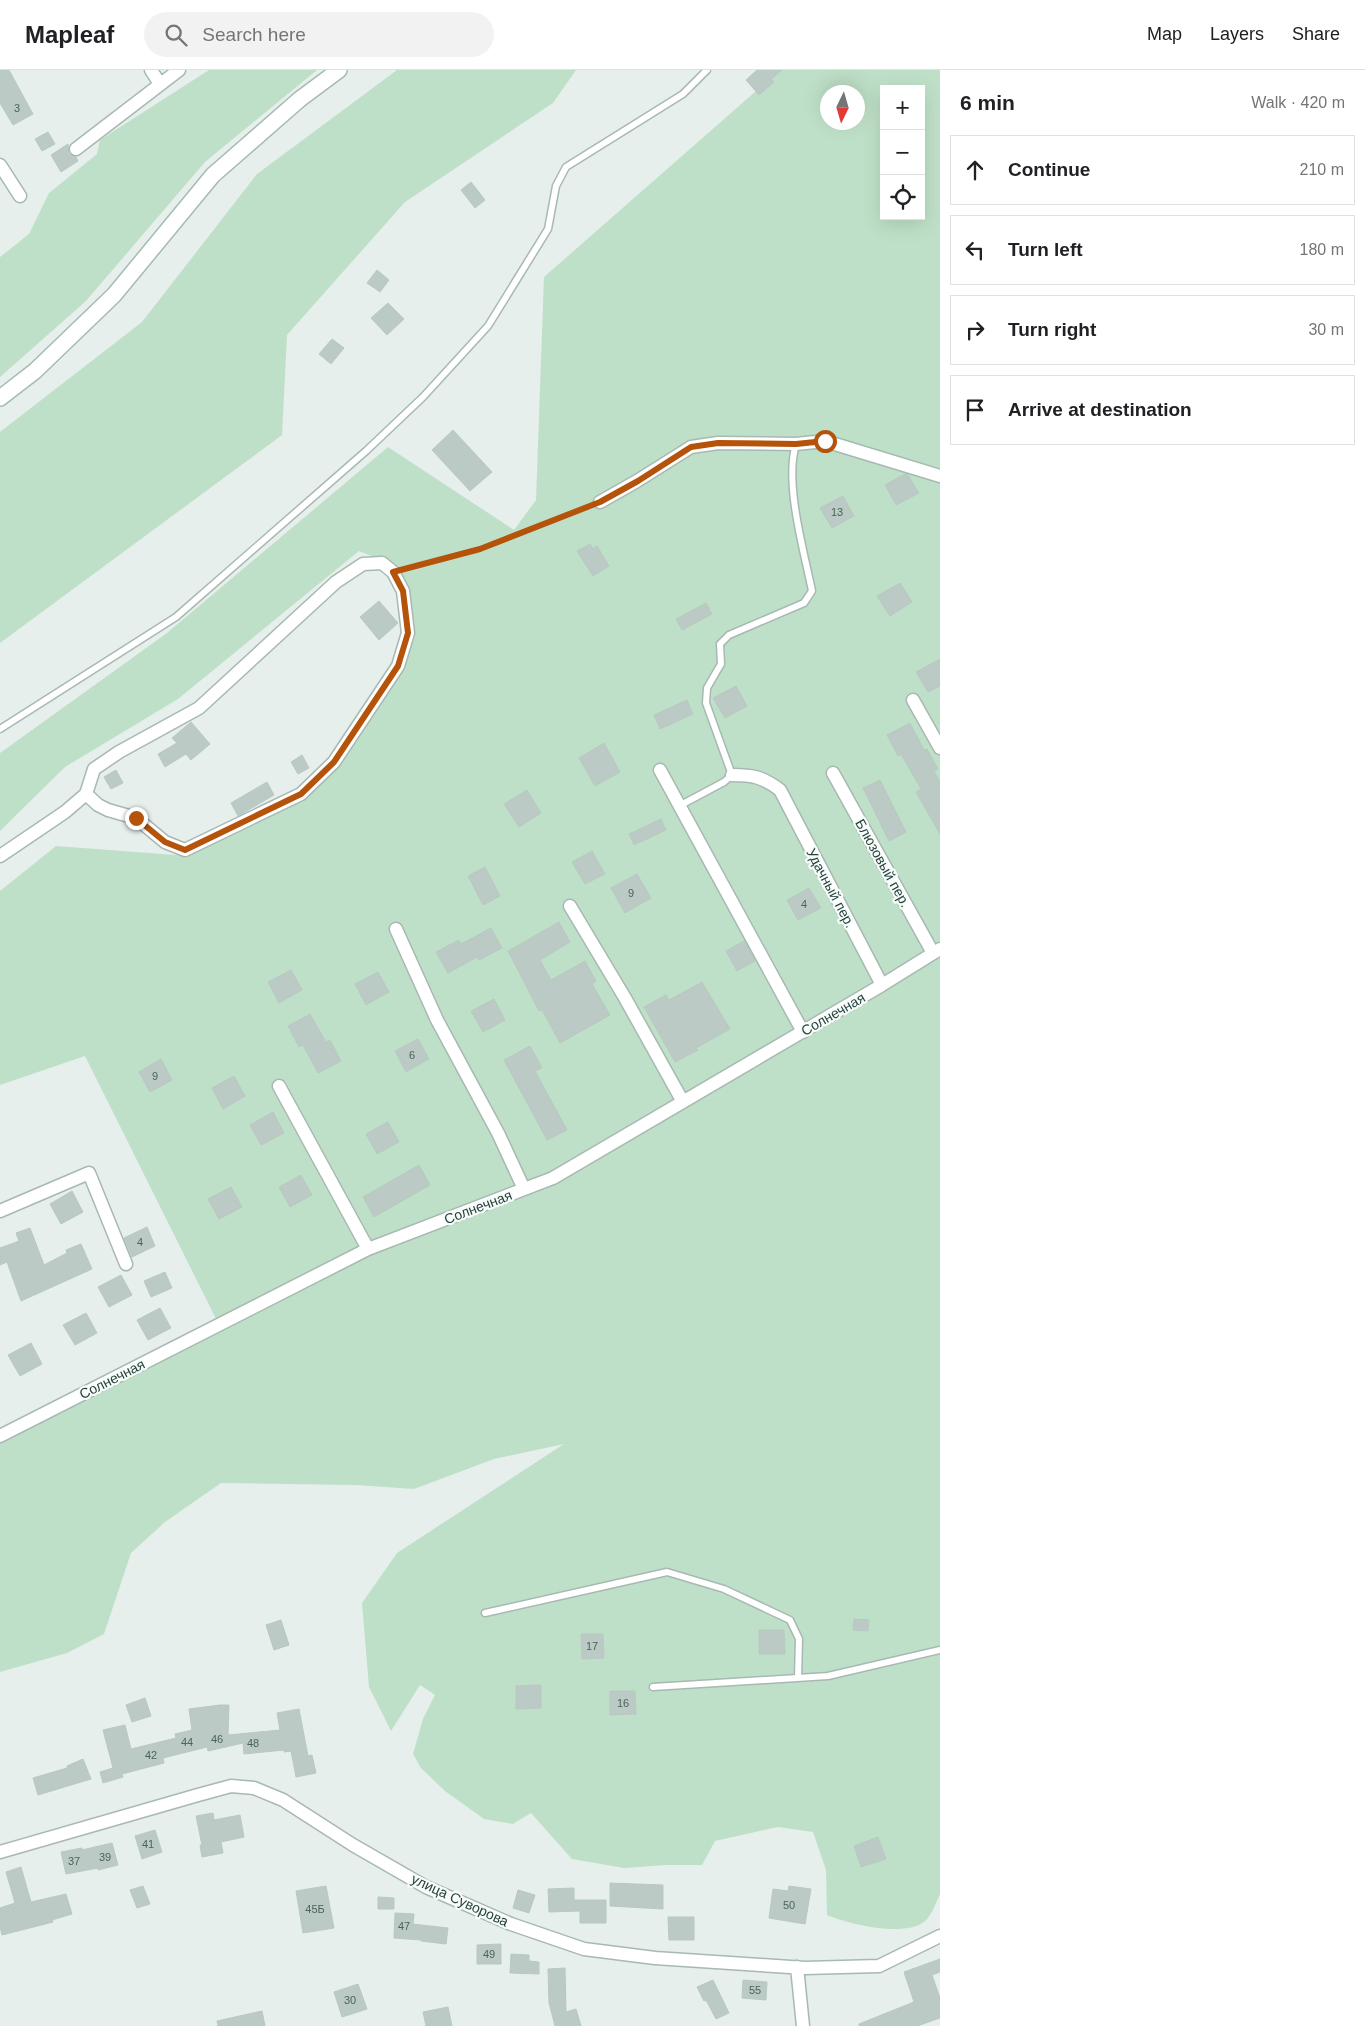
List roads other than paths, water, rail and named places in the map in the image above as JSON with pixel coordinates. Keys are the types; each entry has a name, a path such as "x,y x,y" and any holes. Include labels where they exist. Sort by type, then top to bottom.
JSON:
{"main road":[{"path":"0,398 34,371 114,296 213,175 300,99 338,70"}],"street":[{"path":"151,70 160,84"},
{"path":"76,149 179,70"},
{"path":"0,165 20,196"},
{"path":"600,502 638,481 691,447 718,443 796,444 825,441 940,476"},
{"path":"0,856 65,812 86,794 94,769 119,752 199,708 336,582 363,564 382,564 393,572 403,591 408,633 398,666 334,762 301,794 185,850 165,842 136,818 108,810 98,805 86,794"},
{"path":"913,700 940,748"},
{"path":"660,770 803,1032"},
{"name":"Блюзовый пер.","path":"833,773 937,951"},
{"name":"Удачный пер.","path":"732,775 748,775 766,780 780,790 882,985"},
{"path":"570,906 625,998 683,1102"},
{"path":"396,929 437,1020 498,1133 524,1189"},
{"name":"Солнечная","path":"0,1436 368,1249 552,1178 803,1032 937,951"},
{"path":"280,1086 368,1249"},
{"path":"0,1210 89,1173 126,1264"},
{"name":"улица Суворова","path":"0,1852 231,1786 254,1788 283,1800 426,1887 511,1924 584,1949 655,1958 797,1967 879,1966 940,1936"},
{"path":"797,1967 803,2026"}],"lane":[{"path":"0,729 176,617 366,452 423,397 488,326 548,229 556,186 566,167 683,94 707,70"},
{"path":"679,806 724,782 732,775 706,702 707,688 721,664 720,644 729,635 804,603 812,592 795,507 792,458 796,444"},
{"path":"485,1612 667,1572 724,1589 790,1620 799,1639 798,1678"},
{"path":"653,1687 828,1676 940,1650"}]}
